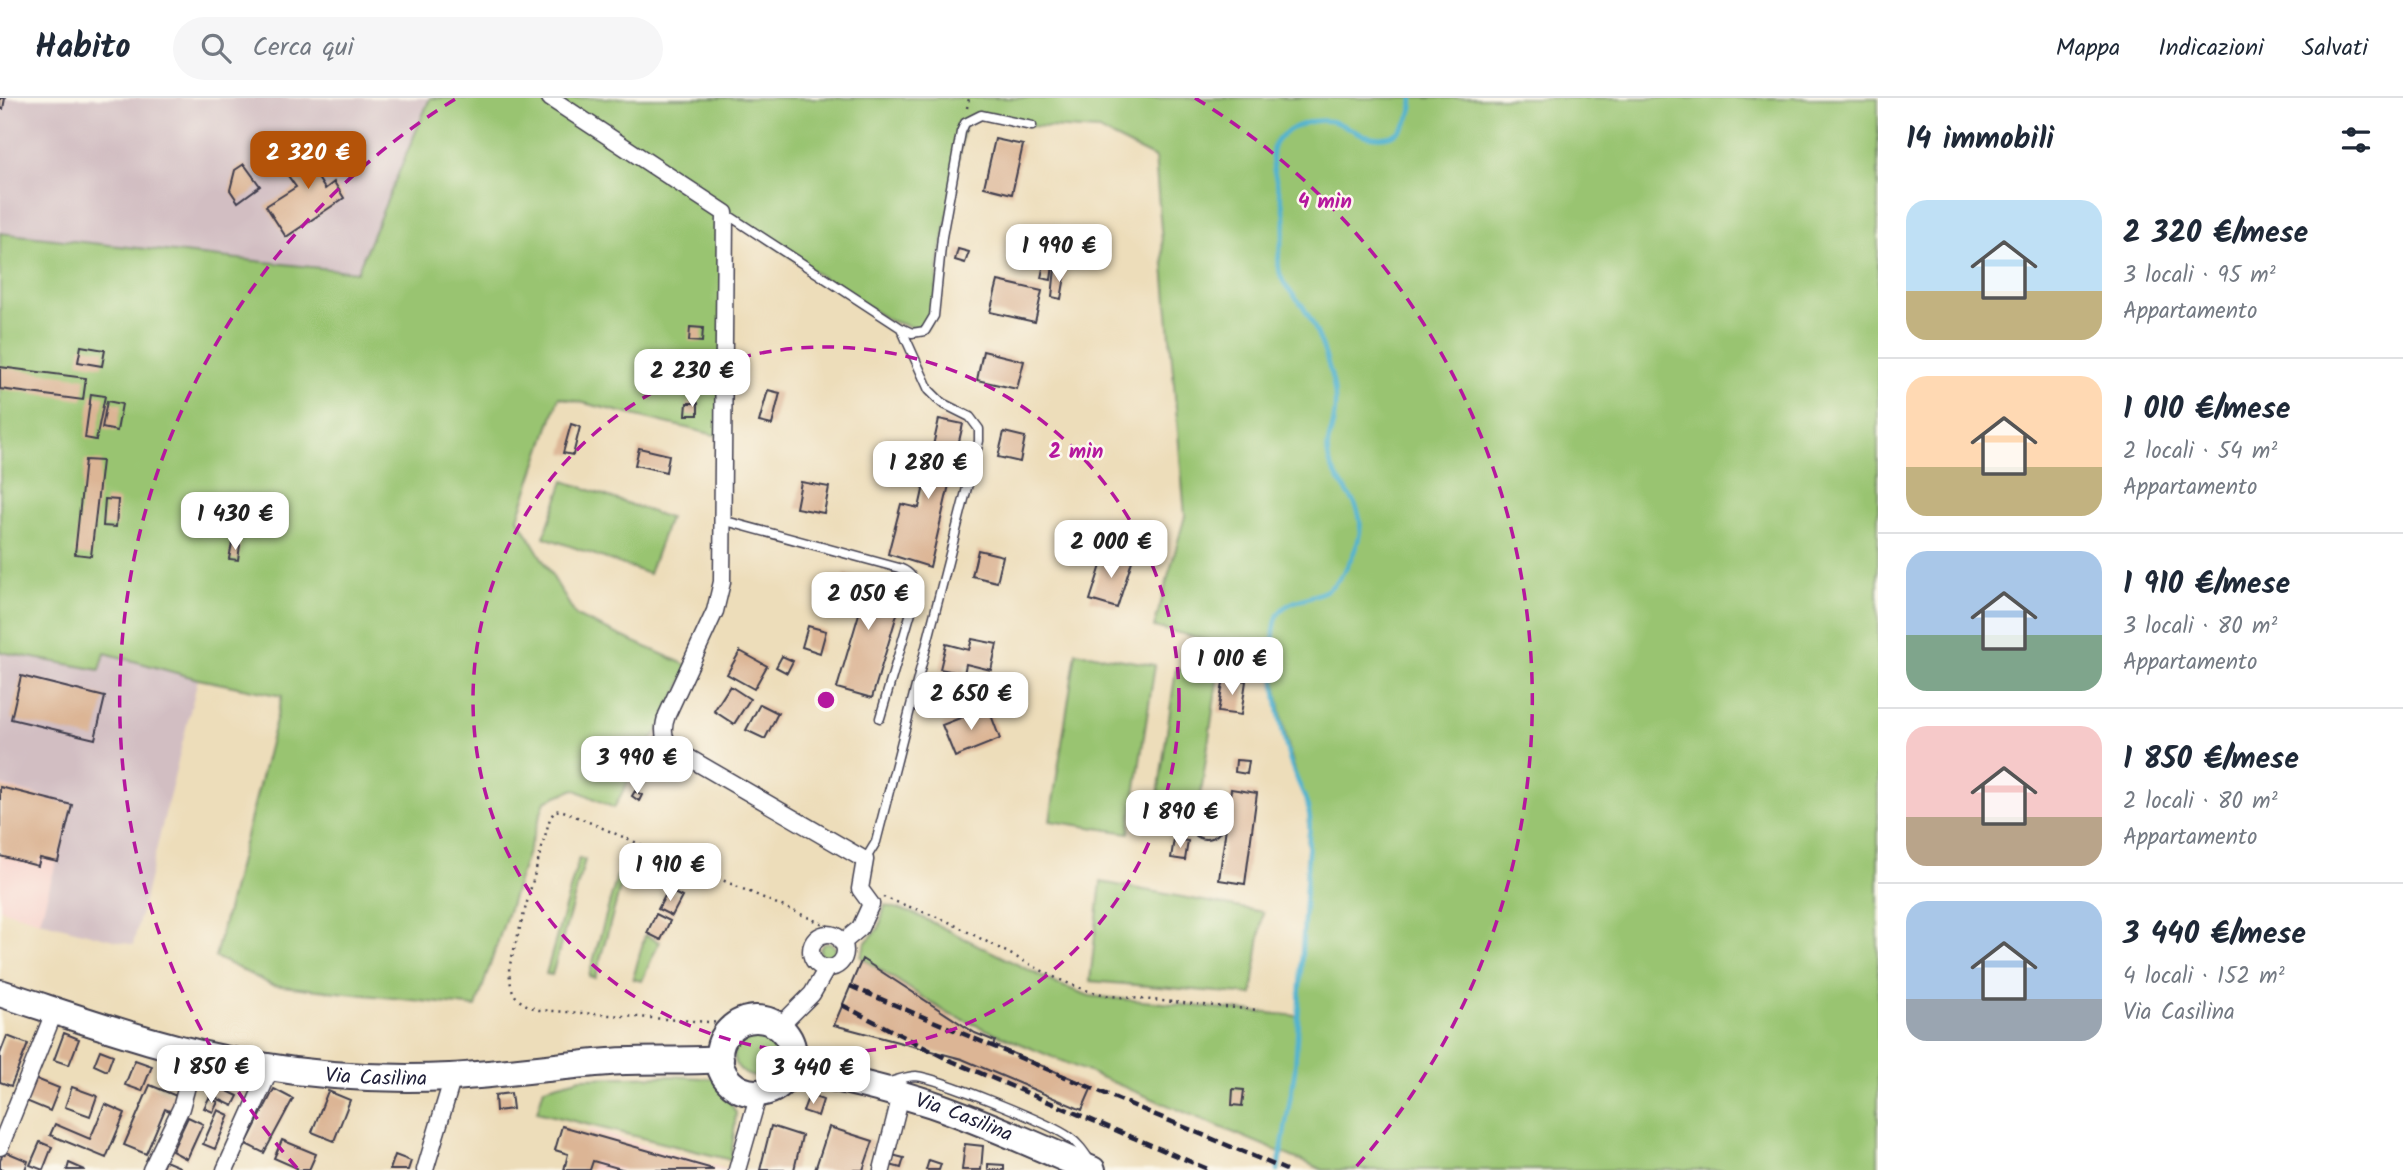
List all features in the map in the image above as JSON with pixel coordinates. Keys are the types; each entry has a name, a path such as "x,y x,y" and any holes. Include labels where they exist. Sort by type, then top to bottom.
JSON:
{"main road":[{"name":"Via Casilina","path":"1,993 196,1054 271,1068 344,1076 453,1077 616,1062 720,1059"},
{"path":"764,1020 779,1027 787,1035 792,1047 791,1069 778,1086 758,1093 743,1090 732,1083 724,1074 720,1059 721,1047 727,1035 742,1023 764,1020"},
{"name":"Via Casilina","path":"791,1069 901,1095 969,1118 1094,1170"}],"street":[{"path":"550,98 725,213 722,582 715,611 667,715 664,737 673,749 865,860 860,890 871,904 860,928 842,943"},
{"path":"779,1027 812,994 827,968 841,962 845,952 842,943 834,936 825,934 812,945 813,960 819,966 827,968"},
{"path":"0,1147 55,1010"},
{"path":"152,1170 181,1108 196,1054"},
{"path":"225,1170 271,1068"},
{"path":"425,1170 453,1077"},
{"path":"737,1170 758,1093"},
{"path":"882,1170 901,1095"}],"lane":[{"path":"725,213 901,328 912,333 925,331 934,316 946,211 965,123 981,115 1032,126"},
{"path":"865,860 876,842 979,436 979,429 970,417 934,396 901,328"},
{"path":"722,520 899,568 915,580 916,595 880,718"},
{"path":"873,1087 916,1076 968,1093 1063,1133 1081,1147 1094,1170"}],"path":[{"path":"722,1023 538,1010 522,1004 511,990 509,968 550,818 555,811 561,810 828,926"},
{"path":"860,890 945,920 1058,979 1085,990 1110,996 1257,1010"}],"shaded area":[{"path":"0,98 430,98 357,272 0,233"},
{"path":"0,652 100,670 105,653 198,679 133,945 40,921 72,805 0,785"},
{"path":"0,783 76,802 40,921 0,909"},
{"path":"589,1129 729,1170 578,1170"}],"green space":[{"path":"430,98 1878,98 1878,1170 1323,1170 949,1014 861,957 866,942 879,928 885,905 915,914 1057,984 1090,996 1298,1016 1309,812 1286,735 1273,656 1154,627 1185,516 1155,158 1099,130 1032,126 981,115 965,123 939,263 934,316 925,331 888,320 725,214 723,437 559,397 518,518 576,616 689,666 665,720 647,746 614,808 574,789 545,801 476,1007 272,985 215,957 282,696 198,679 105,653 100,670 0,652 0,233 357,272"},
{"path":"564,481 669,518 649,574 544,537"},
{"path":"1076,652 1155,665 1129,833 1050,821"},
{"path":"1176,669 1218,675 1200,801 1158,795"},
{"path":"579,858 585,860 552,975 546,974"},
{"path":"617,876 623,877 595,978 589,976"},
{"path":"1101,882 1263,912 1252,995 1090,981"},
{"path":"645,935 659,942 642,981 633,979"},
{"path":"825,943 831,943 836,951 834,957 825,959 820,954 820,948"},
{"path":"757,1031 773,1038 780,1054 773,1070 757,1077 741,1070 734,1054 741,1038"},
{"path":"672,1076 718,1079 736,1113 731,1160 537,1112 544,1088 581,1078"}],"building":[{"path":"0,98 5,98 3,109 0,109"},
{"path":"342,138 353,154 318,178 325,189 334,182 344,198 286,237 266,206 296,187 281,166 296,156 307,174 322,164 317,156"},
{"path":"995,139 1023,145 1012,194 984,187"},
{"path":"244,164 260,186 238,202 230,190 235,170"},
{"path":"958,249 969,252 965,263 955,260"},
{"path":"1044,264 1053,265 1051,280 1041,278"},
{"path":"1055,269 1066,271 1061,299 1052,297"},
{"path":"998,281 1042,291 1035,322 990,312"},
{"path":"690,327 703,328 702,342 689,341"},
{"path":"81,346 105,350 102,366 78,362"},
{"path":"983,351 1024,361 1017,389 977,380"},
{"path":"0,367 86,378 83,400 0,389"},
{"path":"768,390 780,393 772,425 759,422"},
{"path":"91,394 105,396 96,440 85,438"},
{"path":"107,401 122,404 117,431 102,428"},
{"path":"687,403 698,403 698,415 686,415"},
{"path":"939,419 963,424 930,567 888,554 901,504 919,508"},
{"path":"571,424 580,427 573,455 563,453"},
{"path":"1004,432 1025,437 1020,462 998,457"},
{"path":"639,448 669,455 666,472 635,465"},
{"path":"85,460 102,461 91,556 75,554"},
{"path":"801,482 829,487 824,513 796,508"},
{"path":"105,499 118,500 116,527 103,526"},
{"path":"232,543 240,545 238,560 229,559"},
{"path":"978,550 1003,556 997,582 972,576"},
{"path":"1105,553 1132,561 1117,608 1090,600"},
{"path":"845,574 904,591 872,698 837,688 861,607 837,600"},
{"path":"808,626 826,631 820,653 802,647"},
{"path":"972,639 997,644 991,670 966,664 964,674 940,669 946,644 969,650"},
{"path":"740,651 767,666 754,689 727,674"},
{"path":"782,656 793,661 787,673 776,667"},
{"path":"21,676 105,697 95,739 11,719"},
{"path":"1224,678 1246,681 1241,715 1218,712"},
{"path":"730,686 750,699 734,724 714,711"},
{"path":"760,704 778,713 765,739 746,730"},
{"path":"988,707 1000,739 955,757 942,725"},
{"path":"1236,760 1249,761 1247,774 1235,772"},
{"path":"648,765 656,769 651,779 643,775"},
{"path":"0,787 72,805 58,862 40,858 38,866 0,856"},
{"path":"1231,789 1257,793 1245,884 1219,880"},
{"path":"635,791 642,795 639,801 632,796"},
{"path":"1206,805 1218,810 1223,822 1218,834 1206,839 1194,834 1189,822 1194,810"},
{"path":"1174,839 1188,841 1185,860 1171,858"},
{"path":"668,890 682,897 672,916 658,909"},
{"path":"656,914 670,921 661,940 647,933"},
{"path":"862,959 975,1033 995,1041 993,1045 1092,1087 1082,1110 962,1059 834,1025"},
{"path":"64,1033 79,1039 69,1065 54,1060"},
{"path":"7,1036 28,1044 11,1086 0,1082 0,1054"},
{"path":"100,1050 113,1055 107,1071 94,1065"},
{"path":"135,1060 152,1066 142,1091 125,1085"},
{"path":"34,1078 59,1088 50,1111 26,1101"},
{"path":"150,1085 179,1097 172,1112 165,1109 146,1154 124,1145"},
{"path":"217,1086 238,1096 233,1106 212,1096"},
{"path":"72,1087 97,1096 90,1116 65,1107"},
{"path":"274,1089 293,1099 264,1153 246,1144"},
{"path":"1233,1089 1244,1090 1242,1106 1232,1105"},
{"path":"328,1091 350,1100 334,1141 312,1132"},
{"path":"511,1093 513,1109 496,1111 495,1095"},
{"path":"809,1095 823,1100 818,1116 803,1111"},
{"path":"209,1098 218,1102 213,1112 204,1108"},
{"path":"105,1104 125,1113 106,1158 50,1135 55,1124 90,1139"},
{"path":"218,1110 229,1115 215,1149 203,1144"},
{"path":"188,1117 203,1124 187,1159 172,1151"},
{"path":"562,1126 713,1170 625,1170 593,1161 590,1170 564,1170 568,1154 555,1150"},
{"path":"771,1126 802,1136 794,1170 760,1170"},
{"path":"829,1127 873,1141 863,1170 815,1170"},
{"path":"282,1140 316,1154 309,1170 296,1170 297,1168 274,1158"},
{"path":"40,1142 52,1147 43,1170 30,1165"},
{"path":"965,1144 983,1146 981,1170 962,1170"},
{"path":"4,1151 28,1161 25,1170 0,1170"},
{"path":"395,1155 411,1161 408,1170 390,1170"},
{"path":"892,1155 904,1158 901,1168 890,1165"},
{"path":"163,1160 180,1167 179,1170 159,1170"},
{"path":"929,1160 941,1164 939,1170 926,1170"},
{"path":"69,1163 85,1170 67,1170"},
{"path":"988,1164 1004,1165 1004,1170 988,1170"}],"waterway":[{"path":"1278,1170 1295,1070 1310,819 1283,731 1274,669 1274,632 1277,617 1286,606 1327,590 1340,577 1355,549 1360,521 1355,505 1336,476 1328,455 1335,403 1328,363 1309,317 1284,283 1279,271 1285,217 1272,163 1272,151 1285,133 1312,122 1335,122 1375,137 1393,135 1405,125 1413,98"}],"railway":[{"path":"850,986 1286,1170"},
{"path":"842,1005 947,1059 1210,1170"}]}
